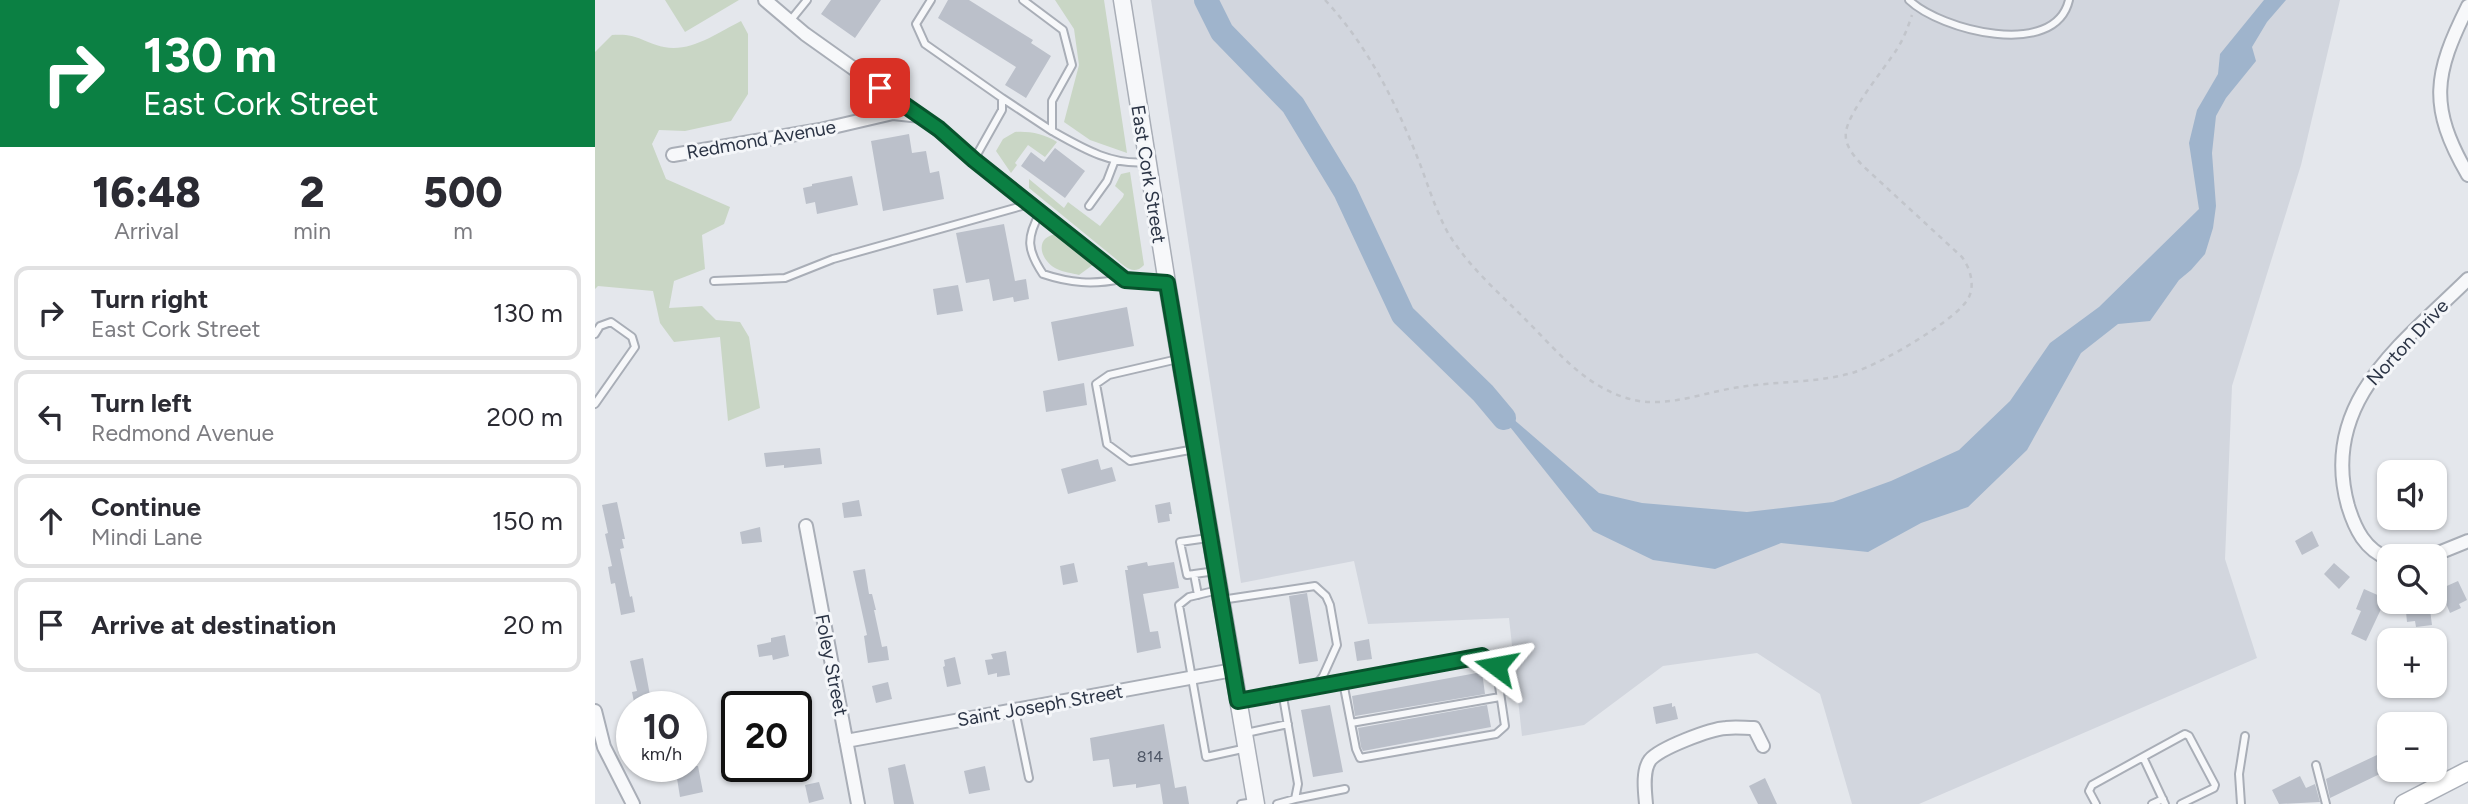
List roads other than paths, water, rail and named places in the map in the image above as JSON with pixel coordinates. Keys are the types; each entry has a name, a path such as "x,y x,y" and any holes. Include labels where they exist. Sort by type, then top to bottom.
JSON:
{"main road":[{"path":"2404,804 2468,771"}],"street":[{"path":"765,0 961,146 974,160 1122,278 1167,283"},
{"name":"East Cork Street","path":"1122,0 1245,741 1251,803"},
{"path":"2468,6 2449,43 2440,80 2445,125 2468,175"},
{"name":"Redmond Avenue","path":"673,155 820,130 894,113 921,116"},
{"name":"Norton Drive","path":"2377,552 2359,535 2345,495 2342,469 2346,432 2353,410 2370,379 2468,279"},
{"name":"Foley Street","path":"806,526 858,804"},
{"path":"2447,550 2468,541"},
{"name":"Saint Joseph Street","path":"846,740 1233,670"},
{"path":"595,711 604,747 633,804"},
{"path":"1647,804 1646,772 1650,761 1660,753 1703,734 1725,728 1754,728 1763,746"}],"lane":[{"path":"790,21 807,0"},
{"path":"931,0 916,24 925,44 1052,131 1086,150 1129,165 1148,162"},
{"path":"1023,0 1063,30 1072,65 1052,101 1052,131"},
{"path":"1909,0 1915,6 1970,29 2016,35 2052,26 2064,15 2069,0"},
{"path":"974,160 1002,110 1002,98"},
{"path":"1089,206 1107,181 1115,160"},
{"path":"714,281 785,278 833,259 1030,203"},
{"path":"1041,212 1031,229 1029,241 1035,262 1043,274 1077,283 1102,283 1122,278"},
{"path":"595,334 600,326 611,322 632,337 635,347 595,404"},
{"path":"1180,359 1109,375 1096,384 1107,444 1130,461 1195,449"},
{"path":"1210,537 1180,542 1187,575 1216,571"},
{"path":"1193,574 1198,595"},
{"path":"1288,723 1206,757 1179,605 1189,597 1198,595 1315,586 1330,605 1337,645 1316,685"},
{"path":"1238,701 1482,656 1496,666 1505,726 1496,734 1360,758 1343,682"},
{"path":"1282,691 1298,784 1295,799"},
{"path":"1351,723 1500,697"},
{"path":"1015,710 1029,778"},
{"path":"2096,804 2089,791 2092,785 2185,734 2189,736 2215,785 2214,788 2181,804"},
{"path":"2241,804 2239,774 2245,736"},
{"path":"2143,757 2164,801 2152,804"},
{"path":"2316,765 2326,804"},
{"path":"1277,804 1345,789"}],"water":[{"path":"2264,0 2286,0 2267,22 2252,47 2256,61 2226,98 2216,116 2212,153 2216,206 2205,254 2179,280 2150,321 2118,324 2081,353 2027,450 1968,507 1921,523 1868,552 1781,543 1715,569 1653,560 1593,531 1483,393 1599,493 1642,503 1747,512 1833,502 1891,481 1959,450 2010,401 2050,343 2099,307 2199,209 2189,143 2197,110 2218,74 2220,54"}],"waterway":[{"path":"1206,0 1222,32 1293,105 1345,191 1403,315 1483,393 1504,418"}]}
